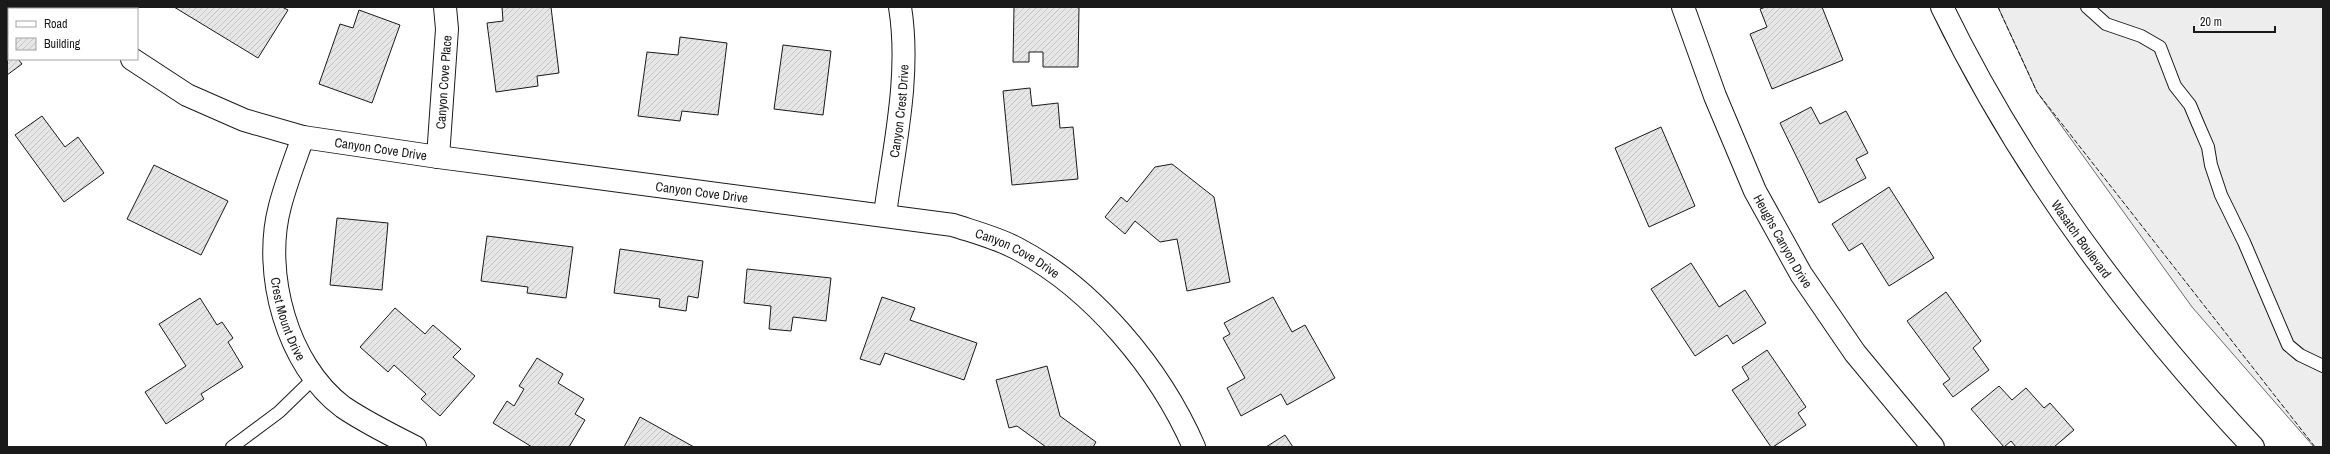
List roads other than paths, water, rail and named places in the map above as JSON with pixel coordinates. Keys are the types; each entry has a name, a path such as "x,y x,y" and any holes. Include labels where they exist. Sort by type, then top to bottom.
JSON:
{"street":[{"name":"Canyon Cove Place","path":"438,157 447,29 445,7"},
{"name":"Canyon Crest Drive","path":"885,214 902,88 903,50 900,7"},
{"name":"Heughs Canyon Drive","path":"1683,7 1715,96 1755,191 1801,274 1855,353 1933,447"},
{"name":"Wasatch Boulevard","path":"1942,7 1959,42 2000,114 2049,192 2088,250 2166,350 2253,447"},
{"name":"Canyon Cove Drive","path":"133,60 187,96 244,120 303,137 438,157 885,214 953,225 1009,245 1071,284 1124,335 1183,421 1194,447"},
{"name":"Crest Mount Drive","path":"303,137 279,207 275,257 277,288 282,314 294,343 314,378 343,406 415,447"}],"lane":[{"path":"2087,7 2106,24 2141,36 2160,47 2175,86 2190,105 2208,147 2210,165 2221,195 2244,242 2288,345 2300,355 2323,366"},
{"path":"232,447 279,412 314,378"}]}
